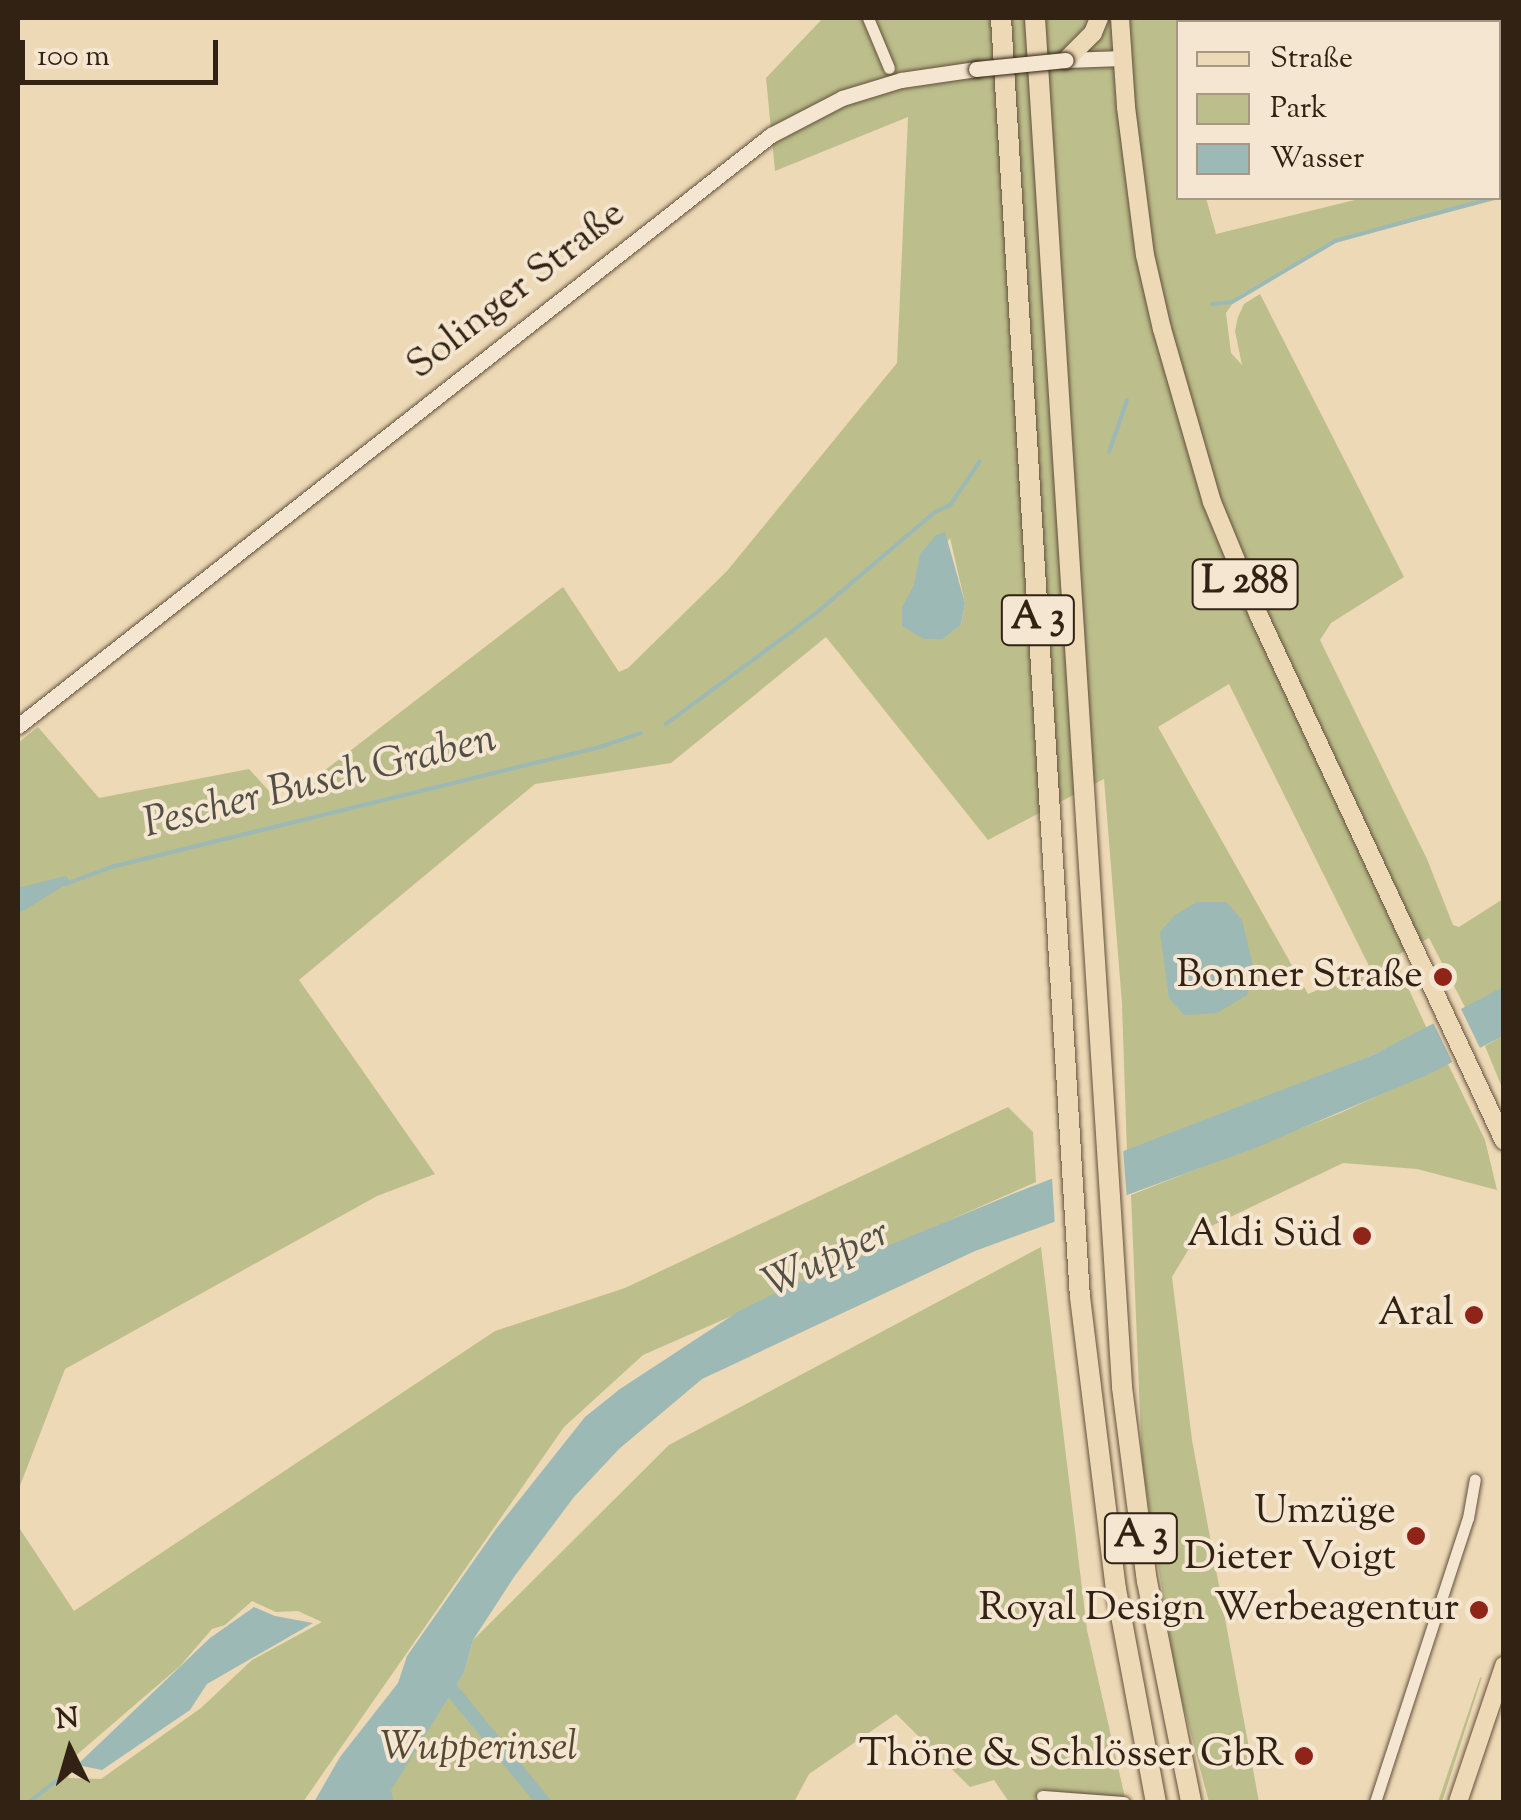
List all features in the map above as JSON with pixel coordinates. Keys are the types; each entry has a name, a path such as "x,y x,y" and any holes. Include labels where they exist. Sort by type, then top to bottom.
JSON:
{"highway":[{"name":"A 3","path":"1001,18 1080,1297 1104,1513 1156,1802"},
{"name":"A 3","path":"1034,18 1115,1295 1147,1581 1191,1802"}],"main road":[{"path":"1066,60 1094,32 1099,18"},
{"name":"L 288","path":"1120,18 1145,255 1212,502 1259,616 1504,1141"},
{"name":"Solinger Straße","path":"18,726 771,135 842,98 901,80 1066,60 1123,58"},
{"path":"1458,1802 1504,1666"}],"street":[{"path":"868,18 889,68"},
{"path":"1374,1802 1468,1518 1475,1480"},
{"path":"1042,1796 1124,1802"}],"green space":[{"path":"823,18 1184,18 1176,20 1176,200 1207,200 1216,234 1355,200 1495,200 1330,243 1238,296 1226,313 1231,353 1242,365 1235,331 1238,317 1244,304 1260,294 1404,577 1331,623 1320,640 1427,859 1453,925 1459,927 1503,899 1503,987 1466,1009 1429,938 1394,957 1427,1029 1375,1054 1127,1152 1122,1004 1104,779 988,840 826,637 671,763 535,784 299,980 435,1174 377,1196 65,1369 18,1491 18,743 38,727 99,798 249,769 281,804 563,587 619,672 628,668 727,571 897,363 908,117 775,171 766,78","holes":["950,538 965,603 961,625 943,639 924,639 902,607","1229,684 1370,968 1308,994 1158,727"]},
{"path":"1503,159 1503,198 1501,199"},
{"path":"1503,1036 1503,1090 1485,1046"},
{"path":"1448,1064 1485,1140 1497,1190 1417,1169 1343,1163 1199,1232 1172,1277 1192,1440 1259,1802 1209,1802 1176,1678 1142,1463 1131,1195 1338,1114"},
{"path":"1008,1107 1033,1132 1036,1182 643,1355 564,1427 303,1802 18,1802 18,1526 74,1611 495,1331 625,1288","holes":["252,1601 276,1612 298,1611 322,1622 252,1660 201,1708 101,1779 68,1778 73,1758 180,1666 212,1629 225,1625"]},
{"name":"Wupperinsel","path":"1041,1247 1087,1630 1126,1802 1009,1802 994,1780 970,1787 896,1714 809,1774 794,1802 394,1802 390,1790 464,1673 473,1640 669,1445"},
{"path":"1480,1678 1442,1802 1438,1802"}],"water":[{"path":"945,532 965,603 961,625 943,639 924,639 902,626 902,607 914,585 920,554 936,535"},
{"path":"66,876 70,882 18,914 18,888"},
{"path":"1197,902 1226,902 1242,920 1255,975 1247,995 1217,1013 1184,1015 1169,998 1160,932 1175,915"},
{"path":"1503,987 1503,1036 1427,1075 1260,1146 975,1251 702,1379 619,1449 574,1497 514,1577 473,1640 464,1673 391,1790 394,1802 314,1802 340,1757 398,1683 407,1656 496,1529 585,1417 620,1389 739,1311 786,1288 1020,1191 1375,1054"},
{"path":"254,1607 275,1616 313,1623 207,1684 190,1710 102,1770 77,1765 210,1638"}],"pier":[{"path":"1460,1007 1482,1053 1454,1066 1432,1021"},
{"path":"1123,1148 1127,1201 1055,1227 1052,1177"}],"waterway":[{"name":"Pescher Busch Graben","path":"1212,304 1232,302 1335,241 1485,200"},
{"name":"Pescher Busch Graben","path":"1109,452 1127,400"},
{"name":"Pescher Busch Graben","path":"666,724 815,614 935,512 950,505 980,461"},
{"name":"Pescher Busch Graben","path":"66,884 111,867 600,747 641,733"},
{"path":"442,1678 543,1802"},
{"path":"29,1802 77,1765"}],"place":[{"name":"Bonner Straße","path":"1443,977"},
{"name":"Aldi Süd","path":"1362,1236"},
{"name":"Aral","path":"1474,1315"},
{"name":"Umzüge Dieter Voigt","path":"1416,1536"},
{"name":"Royal Design Werbeagentur","path":"1479,1610"},
{"name":"Thöne & Schlösser GbR","path":"1304,1756"}],"water label":[{"name":"Wupper","path":"827,1260"}]}
